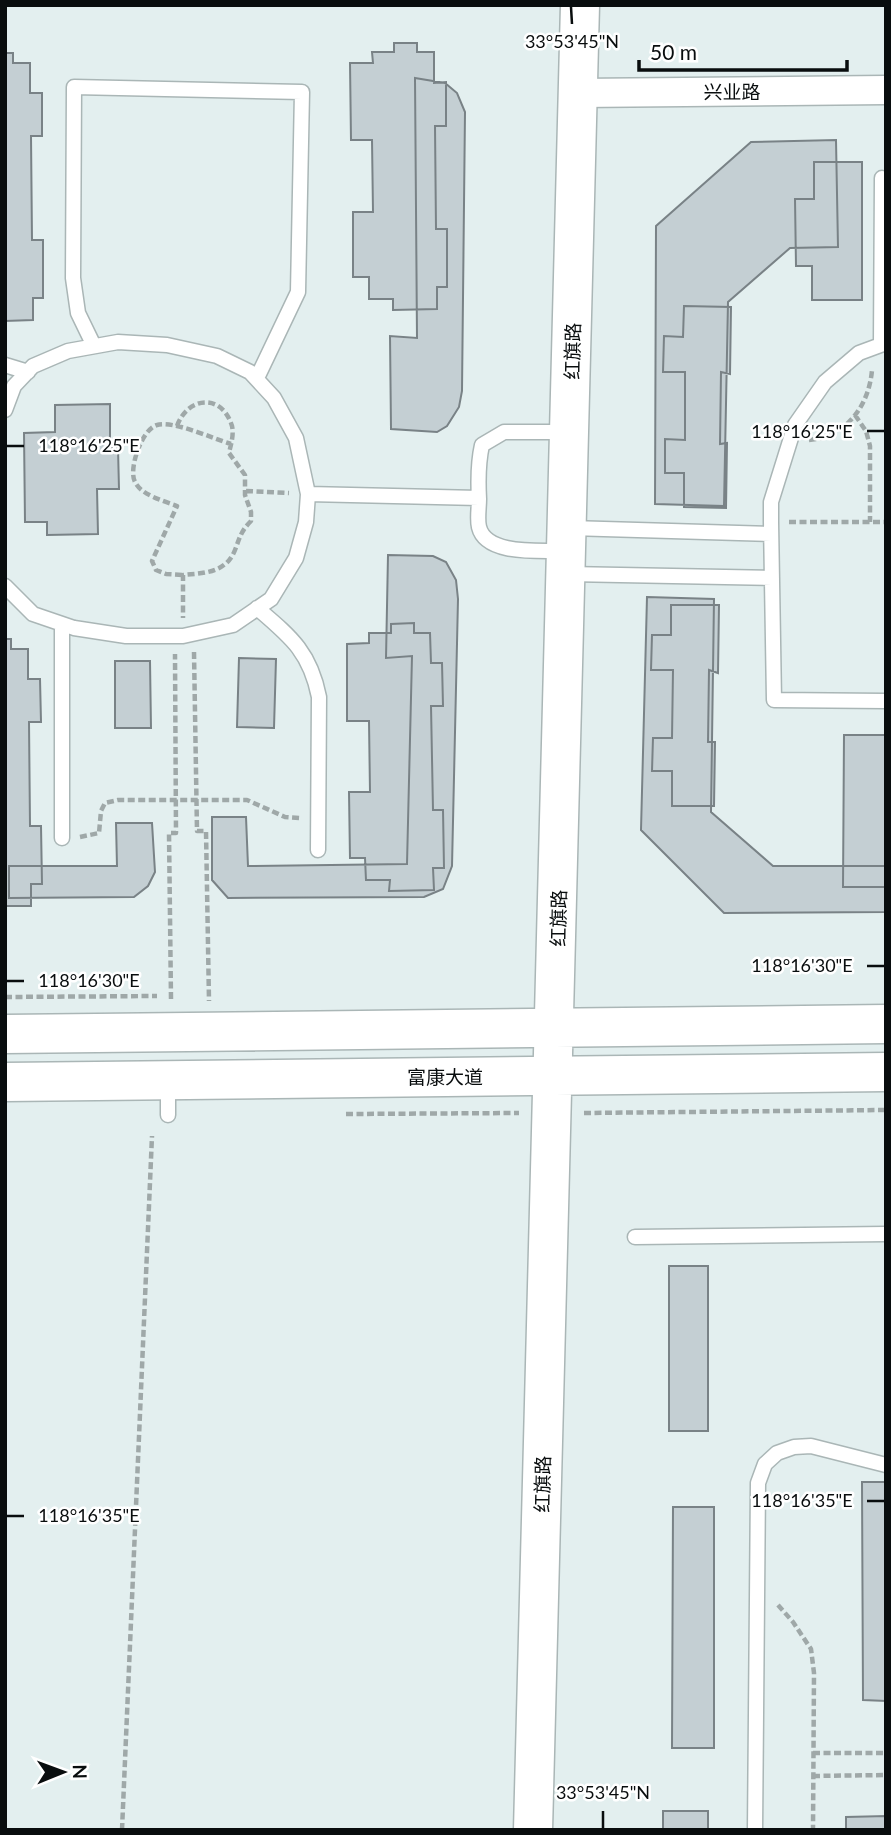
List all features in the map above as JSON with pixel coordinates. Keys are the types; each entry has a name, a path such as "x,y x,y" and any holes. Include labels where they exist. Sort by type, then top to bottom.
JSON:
{"street":[{"name":"红旗路","path":"533,1830 580,5"},
{"name":"兴业路","path":"579,93 886,90"},
{"path":"5,1034 886,1024"},
{"name":"富康大道","path":"5,1082 168,1097 553,1075 886,1072"}],"lane":[{"path":"94,346 78,313 74,278 74,88 302,92 298,292 257,379"},
{"path":"882,178 880,345 859,353 825,382 795,425 771,502 771,528 774,699 886,701"},
{"path":"5,410 14,386 33,366 68,351 118,342 167,345 217,356 250,372 274,398 296,438 308,494 306,522 296,558 271,599 233,625 184,635 126,636 74,628 33,614 11,601 5,586"},
{"path":"5,365 27,372"},
{"path":"570,432 504,432 482,445 479,458 479,527 485,538 496,545 517,550 567,551 772,578"},
{"path":"308,494 479,498"},
{"path":"567,551 771,528"},
{"path":"257,608 286,633 304,654 315,678 319,697 318,850"},
{"path":"62,624 62,838"},
{"path":"635,1237 886,1234"},
{"path":"755,1830 758,1483 765,1464 778,1453 794,1447 811,1446 886,1465"}],"path":[{"path":"790,441 832,436 848,424 866,395 880,345"},
{"path":"177,426 181,415 194,404 209,402 223,410 232,425 231,444 229,453 244,475 251,521 239,535 236,549 228,562 215,571 166,574 156,570 152,561 177,506 135,484 133,477 143,435 158,424 177,426 231,444"},
{"path":"855,415 866,431 870,446 870,522"},
{"path":"245,491 308,494"},
{"path":"771,528 886,522"},
{"path":"183,575 184,635 197,831 206,831 209,1032"},
{"path":"171,1032 169,833 176,833 184,635"},
{"path":"62,838 93,836 99,833 101,811 105,803 118,800 247,800 285,817 318,819"},
{"path":"342,1114 886,1111"},
{"path":"122,1830 152,1136"},
{"path":"757,1581 793,1622 811,1649 814,1673 813,1830"},
{"path":"813,1753 886,1753"},
{"path":"813,1776 886,1775"}],"building":[{"path":"394,43 417,43 417,52 434,52 434,83 446,82 446,126 435,126 436,229 447,229 447,287 437,287 437,309 393,310 393,299 369,299 369,277 353,277 353,212 373,212 372,140 351,140 350,63 373,63 372,52 394,52"},
{"path":"5,53 13,53 13,63 30,63 30,93 42,93 42,136 31,136 32,240 43,240 43,298 33,298 33,320 5,321"},
{"path":"415,78 445,83 457,93 465,112 462,391 459,407 447,426 437,432 391,429 390,336 417,338"},
{"path":"836,140 838,247 790,248 728,302 724,506 655,504 656,226 751,142"},
{"path":"814,162 862,162 862,300 812,300 812,266 796,266 795,199 814,199"},
{"path":"684,306 731,307 730,374 721,372 720,444 727,443 726,508 684,507 684,473 665,473 665,439 685,440 685,372 663,372 664,336 683,337"},
{"path":"110,404 110,448 118,448 119,489 97,489 98,534 47,535 47,522 25,522 24,433 55,432 55,405"},
{"path":"388,555 433,556 446,562 456,580 458,599 452,866 443,889 424,897 228,898 212,880 212,817 246,817 248,866 407,864 412,656 386,658"},
{"path":"647,597 714,599 711,812 773,866 886,866 886,912 724,913 641,830"},
{"path":"671,605 719,605 718,673 709,670 708,742 715,742 714,806 672,806 672,771 652,771 653,738 672,738 673,670 651,670 652,635 671,635"},
{"path":"414,623 414,633 430,633 431,663 442,663 443,706 431,706 433,810 443,810 444,868 433,868 434,890 389,891 390,880 366,880 365,858 350,858 349,792 370,792 369,721 347,721 347,644 369,643 369,633 391,633 391,624"},
{"path":"5,639 11,639 11,649 28,649 28,679 40,679 41,722 29,722 30,826 41,826 42,884 31,884 31,906 5,906"},
{"path":"239,658 276,659 274,728 237,727"},
{"path":"115,661 150,661 151,728 115,728"},
{"path":"844,735 886,735 886,887 843,887"},
{"path":"116,823 152,823 155,872 148,886 134,897 9,898 9,866 117,866"},
{"path":"669,1266 708,1266 708,1431 669,1431"},
{"path":"862,1482 886,1482 886,1701 863,1700"},
{"path":"673,1507 714,1507 714,1748 672,1748"},
{"path":"663,1811 708,1811 708,1830 663,1830"},
{"path":"886,1816 886,1830 846,1830 846,1817"}]}
